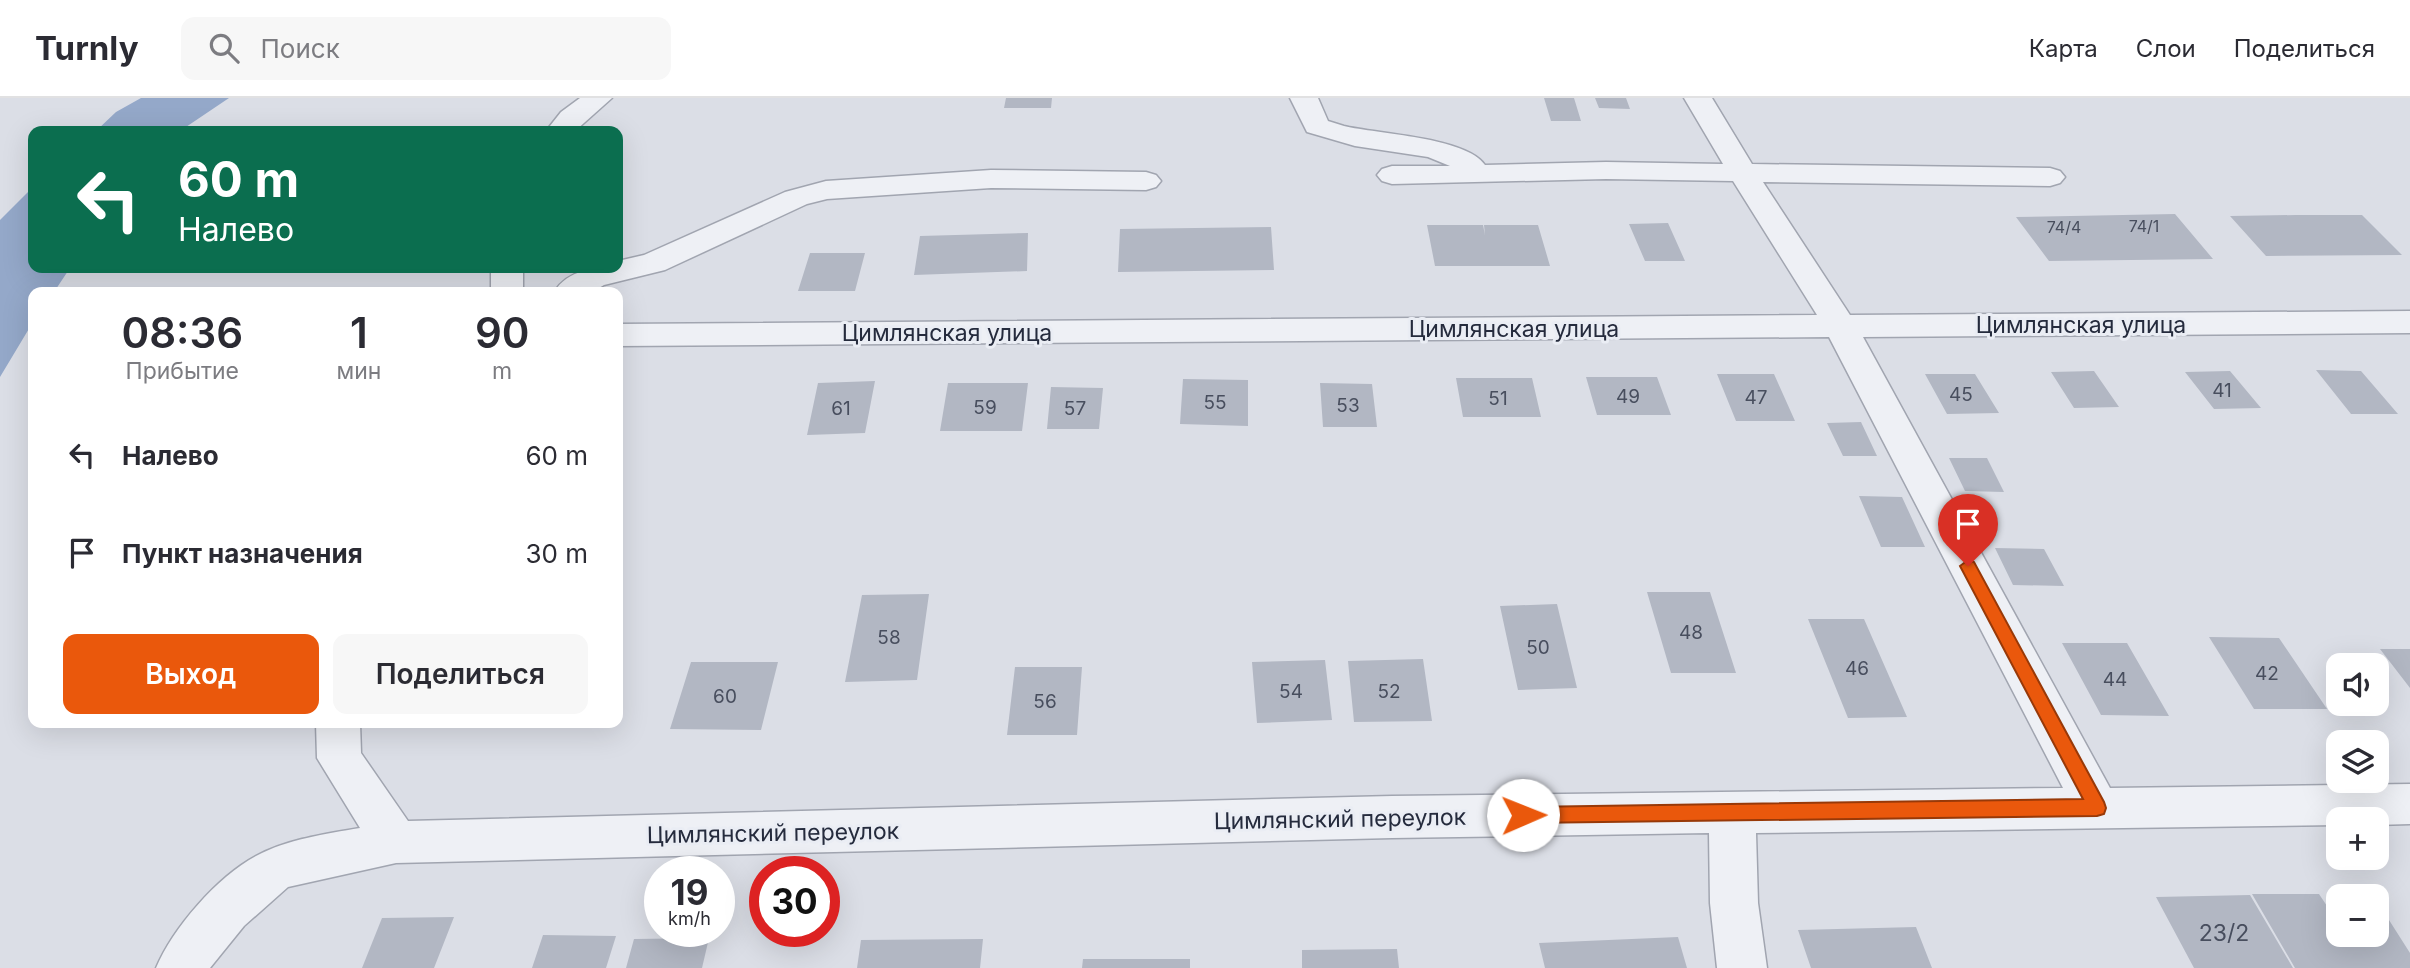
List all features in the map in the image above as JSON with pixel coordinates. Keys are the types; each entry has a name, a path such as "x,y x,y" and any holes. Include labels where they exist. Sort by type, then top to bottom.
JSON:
{"street":[{"path":"564,126 598,98"},
{"path":"1304,98 1317,127 1335,135 1459,157 1473,166 1476,176"},
{"path":"1698,98 1840,326 2097,808"},
{"path":"1392,175 1476,176 1634,171 1744,175 2050,177"},
{"path":"623,270 654,263 796,198 825,190 991,179 1146,181"},
{"path":"578,287 593,277 610,273"},
{"name":"Цимлянская улица","path":"623,335 2410,322"},
{"path":"338,728 339,758 396,842"},
{"name":"Цимлянский переулок","path":"181,968 218,919 246,892 282,867 396,842 1392,817 2410,804"},
{"path":"1732,812 1734,903 1742,968"}],"water":[{"path":"141,98 229,98 187,126 101,126 116,112"},
{"path":"28,192 28,273 67,273 57,287 28,287 28,330 0,377 0,220"}],"building":[{"path":"1006,98 1052,98 1051,108 1004,108"},
{"path":"1544,98 1574,98 1581,121 1551,121"},
{"path":"1595,98 1626,98 1630,109 1599,108"},
{"path":"2175,214 2213,259 2049,261 2016,217"},
{"path":"2362,215 2402,255 2266,256 2230,216"},
{"path":"1668,223 1685,261 1645,261 1629,224"},
{"path":"1427,225 1483,225 1485,235 1484,225 1538,225 1550,266 1435,266"},
{"path":"1271,227 1274,270 1118,272 1120,229"},
{"path":"1028,233 1027,271 914,275 920,236"},
{"path":"810,253 865,253 855,291 798,291"},
{"path":"2316,370 2361,371 2398,414 2351,414"},
{"path":"2094,371 2119,407 2074,408 2051,372"},
{"path":"2230,371 2261,408 2214,409 2185,372"},
{"path":"1717,374 1774,374 1795,421 1736,421"},
{"path":"1925,374 1975,374 1999,413 1947,414"},
{"path":"1586,377 1657,377 1671,415 1597,415"},
{"path":"1456,378 1532,378 1541,417 1463,417"},
{"path":"1183,379 1248,380 1248,426 1180,424"},
{"path":"875,381 865,433 807,435 818,383"},
{"path":"948,383 1028,383 1022,431 940,431"},
{"path":"1320,383 1372,384 1377,427 1323,427"},
{"path":"1051,387 1103,388 1099,429 1047,429"},
{"path":"1861,422 1877,456 1843,456 1827,423"},
{"path":"1949,458 1987,458 2004,492 1965,491"},
{"path":"1859,496 1902,497 1925,547 1881,547"},
{"path":"1995,548 2044,549 2064,586 2013,585"},
{"path":"1647,592 1710,592 1736,673 1671,673"},
{"path":"929,594 917,680 845,682 862,595"},
{"path":"1557,604 1577,688 1518,690 1500,606"},
{"path":"1808,619 1864,619 1907,717 1848,718"},
{"path":"2209,637 2279,638 2326,708 2254,709"},
{"path":"2062,643 2127,643 2169,716 2101,715"},
{"path":"2380,649 2410,649 2410,688 2389,661 2389,653 2383,653"},
{"path":"1423,659 1432,721 1354,722 1348,661"},
{"path":"1325,660 1332,720 1257,723 1252,662"},
{"path":"691,662 778,662 761,730 670,729"},
{"path":"1015,667 1082,667 1077,735 1007,735"},
{"path":"2252,894 2319,894 2326,904 2326,947 2389,947 2389,920 2410,953 2410,968 2295,968"},
{"path":"2250,895 2293,968 2194,968 2156,897"},
{"path":"454,917 434,968 362,968 382,918"},
{"path":"1916,927 1932,968 1811,968 1798,930"},
{"path":"543,935 616,936 606,968 532,968"},
{"path":"1678,937 1687,968 1545,968 1539,943"},
{"path":"634,939 644,939 644,947 707,947 702,968 626,968"},
{"path":"983,939 980,968 857,968 861,940"},
{"path":"1397,949 1399,968 1302,968 1302,950"},
{"path":"1083,959 1190,959 1190,968 1082,968"}],"route":[{"path":"1523,815 2097,808 1968,566"}]}
